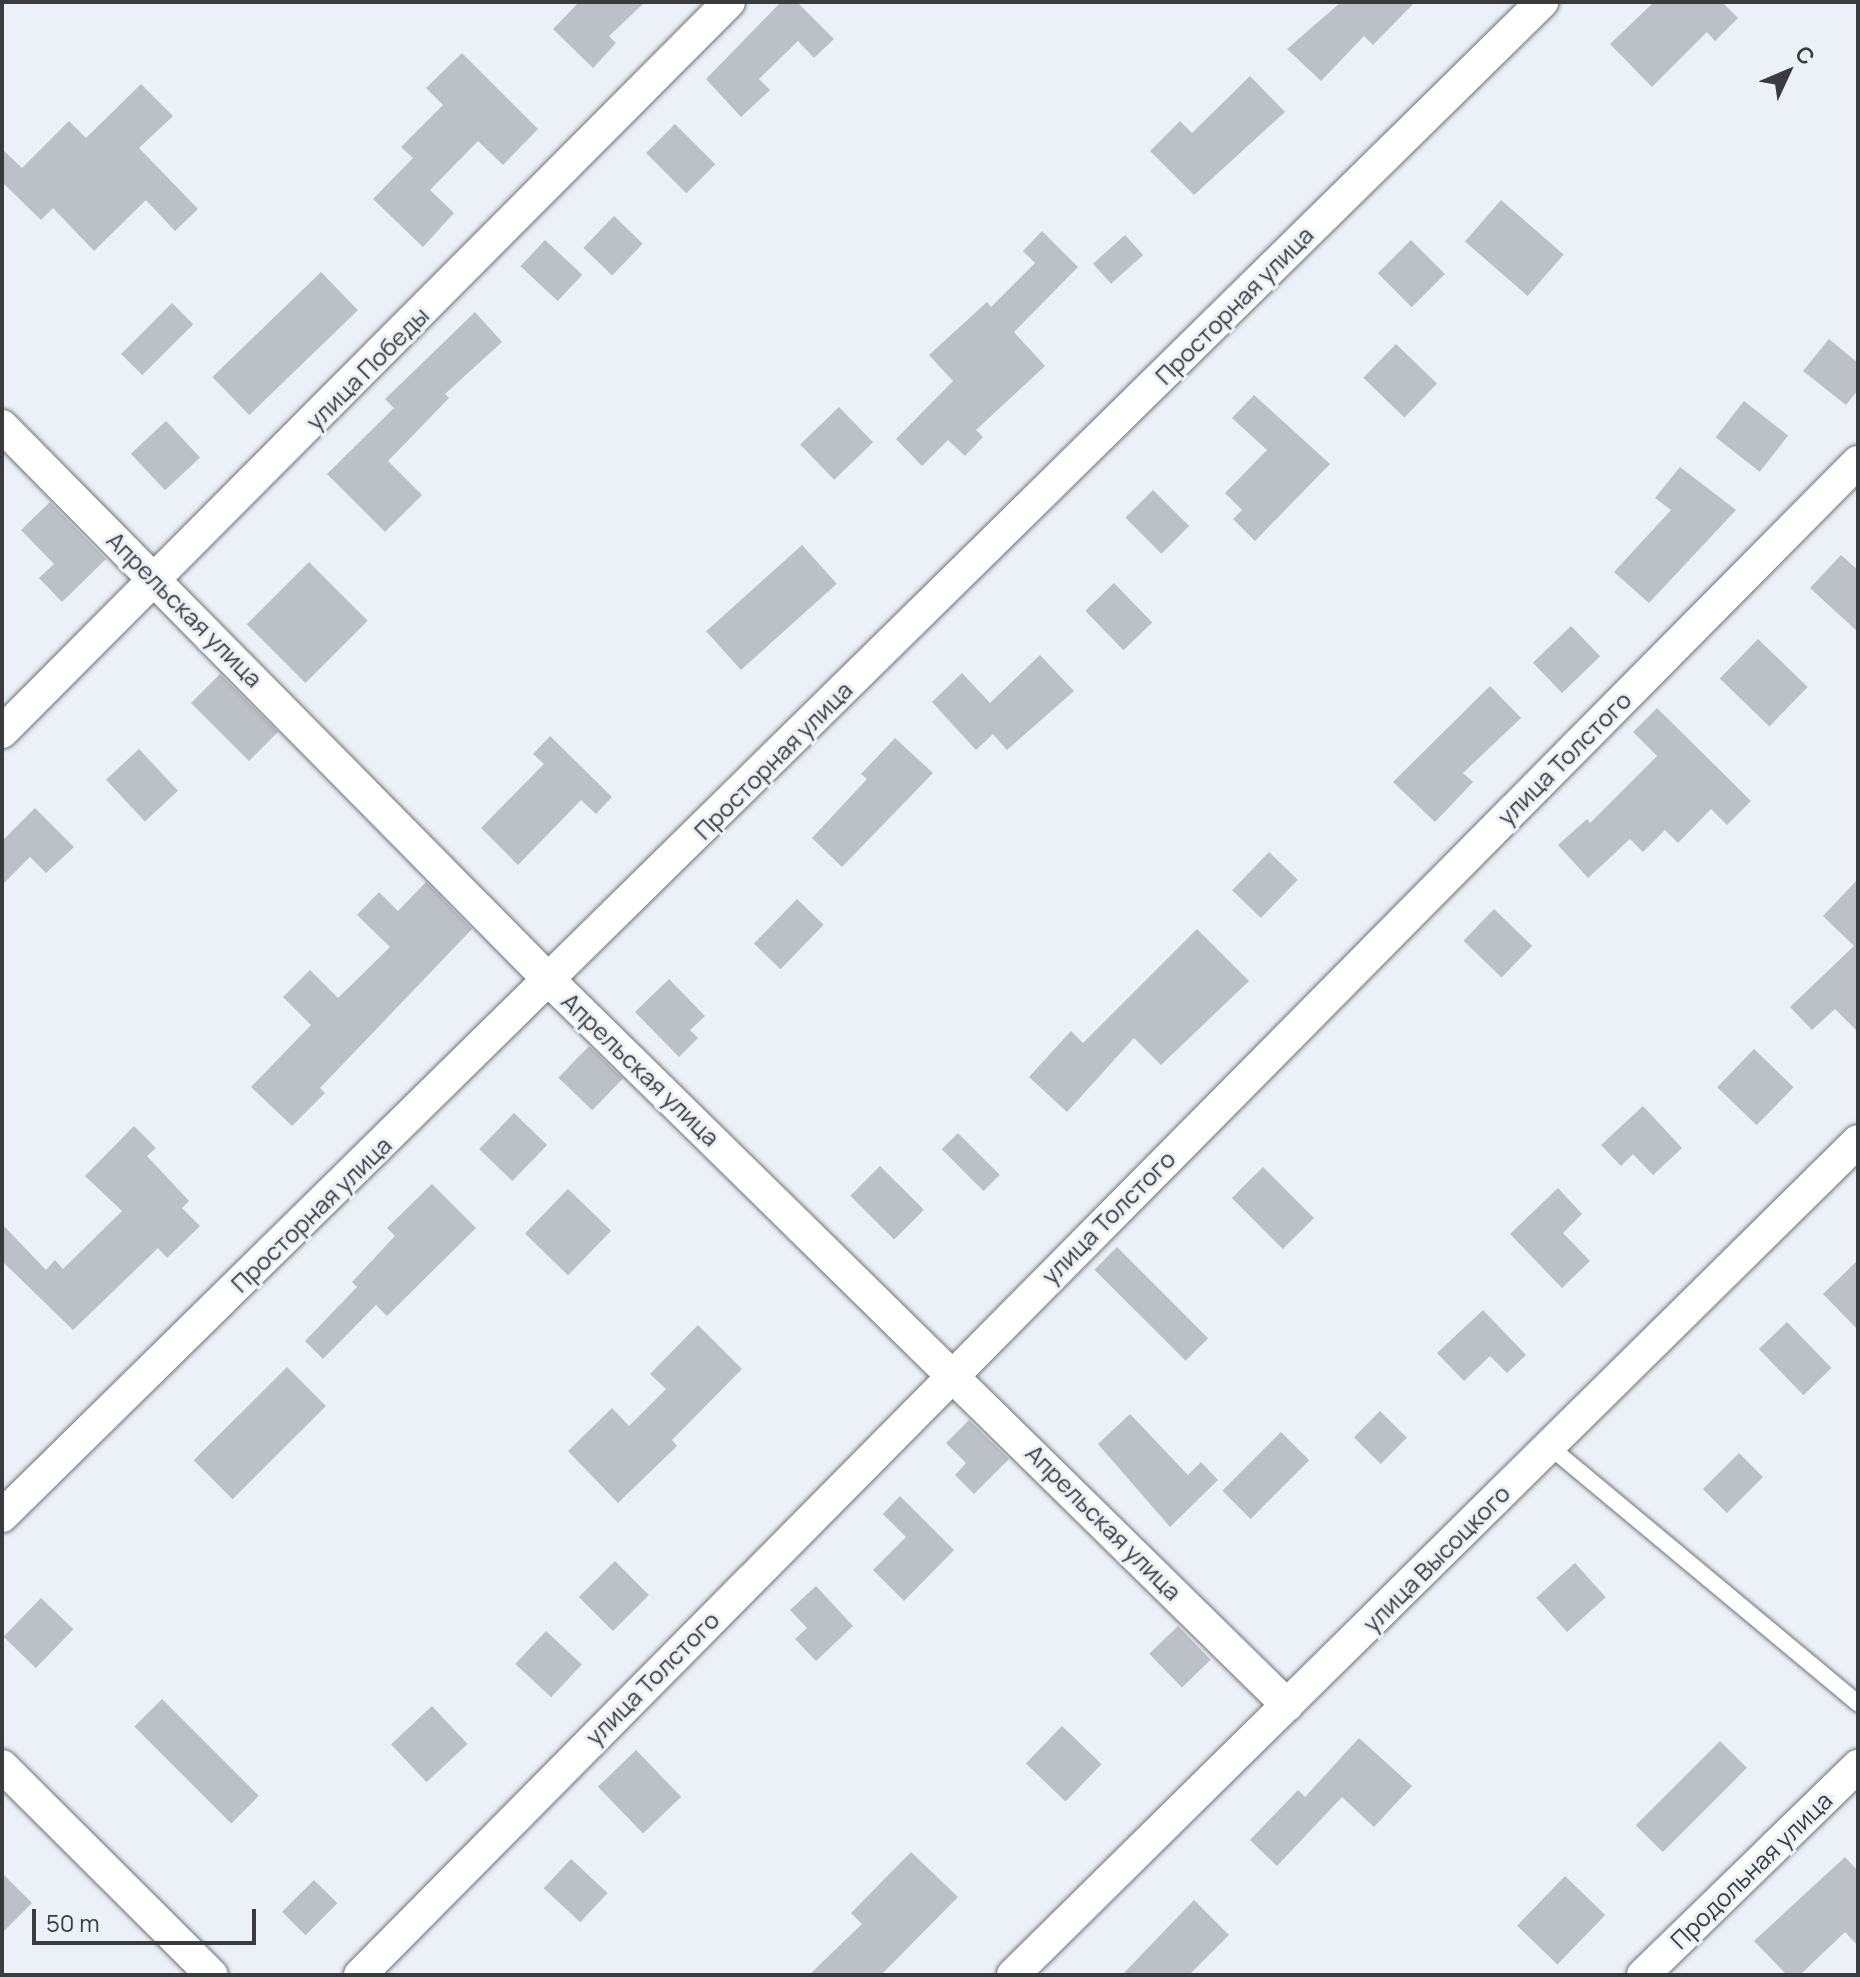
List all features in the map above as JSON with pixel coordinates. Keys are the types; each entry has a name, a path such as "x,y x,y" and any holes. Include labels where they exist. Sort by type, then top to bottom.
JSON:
{"street":[{"name":"улица Победы","path":"2,732 157,580 729,2"},
{"name":"Просторная улица","path":"2,1516 1542,2"},
{"name":"Апрельская улица","path":"2,426 549,980 954,1372 1287,1705"},
{"name":"улица Толстого","path":"360,1975 1858,462"},
{"name":"улица Высоцкого","path":"1013,1975 1858,1141"},
{"path":"2,1766 212,1975"},
{"name":"Продольная улица","path":"1643,1975 1858,1766"}],"lane":[{"path":"1549,1446 1858,1703"}],"building":[{"path":"579,2 645,2 609,36 616,43 593,68 553,29"},
{"path":"781,2 797,2 834,39 814,58 798,41 759,79 770,90 741,117 706,79"},
{"path":"1341,2 1415,2 1373,45 1364,36 1321,81 1287,49"},
{"path":"1654,2 1722,2 1738,18 1715,41 1707,32 1652,87 1610,44"},
{"path":"462,53 538,129 503,165 478,141 430,190 454,213 423,247 373,199 413,158 401,147 443,105 426,88"},
{"path":"1250,76 1285,112 1194,195 1150,151 1180,121 1192,133"},
{"path":"141,84 173,116 139,148 198,209 175,231 146,200 94,251 53,208 41,220 2,182 2,149 22,168 69,121 86,138"},
{"path":"675,124 715,164 686,193 646,153"},
{"path":"1501,200 1564,254 1528,296 1465,242"},
{"path":"614,216 643,244 612,275 583,248"},
{"path":"1042,231 1078,267 1014,332 1045,366 976,430 983,437 965,456 948,440 922,466 896,439 953,381 929,355 987,302 991,307 1035,263 1023,251"},
{"path":"1125,235 1143,255 1111,284 1093,264"},
{"path":"545,240 582,275 558,301 520,266"},
{"path":"1411,240 1445,274 1412,307 1378,273"},
{"path":"321,272 358,310 249,415 212,377"},
{"path":"172,303 193,324 142,375 121,354"},
{"path":"475,312 502,342 445,394 449,398 388,461 422,495 385,532 327,474 394,408 385,399"},
{"path":"1829,339 1858,363 1858,390 1846,405 1803,371"},
{"path":"1396,344 1437,384 1404,417 1363,378"},
{"path":"1254,395 1330,464 1255,541 1233,519 1242,510 1225,493 1267,450 1232,418"},
{"path":"1744,401 1788,435 1760,472 1716,437"},
{"path":"839,407 873,442 834,480 800,445"},
{"path":"166,421 200,458 165,490 131,454"},
{"path":"1680,467 1736,510 1649,603 1614,572 1671,510 1655,498"},
{"path":"1153,490 1189,526 1161,554 1125,518"},
{"path":"50,502 106,559 62,602 39,578 54,564 21,530"},
{"path":"802,545 837,584 741,670 706,631"},
{"path":"1841,555 1858,570 1858,632 1810,588"},
{"path":"309,562 368,621 305,683 247,624"},
{"path":"1114,583 1152,623 1123,650 1085,611"},
{"path":"1571,626 1600,656 1562,693 1533,663"},
{"path":"1758,639 1808,687 1769,726 1720,679"},
{"path":"1040,655 1074,691 1007,750 993,734 976,750 932,702 962,673 990,703"},
{"path":"220,674 278,732 249,761 191,703"},
{"path":"1490,686 1521,718 1463,773 1473,782 1435,822 1393,782"},
{"path":"1657,708 1751,801 1727,825 1711,809 1678,843 1665,830 1643,852 1630,839 1588,878 1558,845 1587,819 1590,823 1657,756 1633,732"},
{"path":"550,736 612,797 596,814 581,800 518,865 481,828 544,764 533,754"},
{"path":"895,738 933,773 842,867 812,838 867,779 861,774"},
{"path":"139,749 178,791 145,821 106,780"},
{"path":"35,808 74,847 46,873 30,857 2,885 2,841"},
{"path":"1269,852 1298,880 1261,918 1232,890"},
{"path":"1858,879 1858,1032 1835,1009 1812,1030 1790,1007 1854,946 1823,916"},
{"path":"426,882 472,929 320,1088 325,1093 292,1126 251,1087 311,1025 283,997 310,970 338,998 390,947 357,915 379,892 398,911"},
{"path":"797,899 824,925 781,969 754,944"},
{"path":"1494,909 1532,946 1502,977 1463,941"},
{"path":"1197,929 1249,981 1161,1065 1134,1038 1067,1112 1029,1077 1071,1031 1083,1043"},
{"path":"669,979 705,1016 690,1030 698,1038 679,1057 635,1012"},
{"path":"589,1046 623,1079 592,1110 558,1078"},
{"path":"1754,1049 1794,1087 1757,1125 1717,1087"},
{"path":"1643,1106 1682,1148 1653,1175 1633,1154 1621,1166 1601,1145"},
{"path":"514,1113 547,1145 512,1181 479,1149"},
{"path":"134,1126 156,1148 147,1156 189,1201 182,1208 200,1226 167,1258 158,1248 73,1330 2,1261 2,1224 46,1270 55,1260 63,1269 122,1211 85,1176"},
{"path":"958,1133 1000,1175 983,1191 942,1149"},
{"path":"880,1166 924,1210 894,1240 850,1196"},
{"path":"1263,1167 1314,1218 1283,1249 1232,1198"},
{"path":"432,1184 476,1228 387,1316 376,1305 323,1359 305,1341 357,1287 352,1282 395,1236 387,1228"},
{"path":"1558,1188 1582,1214 1563,1233 1590,1261 1562,1288 1510,1234"},
{"path":"568,1189 611,1231 568,1275 525,1234"},
{"path":"1117,1247 1208,1338 1186,1361 1094,1270"},
{"path":"1858,1260 1858,1330 1823,1294"},
{"path":"1483,1310 1526,1355 1507,1373 1490,1356 1464,1381 1437,1353"},
{"path":"1787,1322 1831,1368 1803,1395 1759,1349"},
{"path":"698,1325 742,1369 672,1440 677,1446 618,1503 568,1451 612,1408 629,1426 666,1389 650,1374"},
{"path":"287,1367 326,1406 233,1499 194,1460"},
{"path":"1380,1411 1407,1438 1381,1464 1354,1437"},
{"path":"1130,1414 1188,1475 1201,1462 1218,1480 1170,1527 1098,1444"},
{"path":"969,1420 1009,1459 974,1494 955,1475 966,1463 946,1443"},
{"path":"1281,1432 1309,1460 1251,1519 1222,1491"},
{"path":"1739,1453 1763,1477 1727,1513 1703,1489"},
{"path":"900,1496 954,1550 904,1601 873,1570 906,1537 883,1514"},
{"path":"615,1561 649,1595 613,1631 579,1597"},
{"path":"1575,1563 1606,1597 1567,1632 1536,1598"},
{"path":"816,1586 853,1626 816,1661 795,1639 807,1628 790,1610"},
{"path":"41,1598 73,1629 36,1668 3,1637"},
{"path":"1178,1626 1211,1660 1182,1688 1149,1654"},
{"path":"546,1631 582,1664 551,1697 515,1664"},
{"path":"162,1699 259,1796 231,1823 134,1727"},
{"path":"432,1706 467,1744 427,1782 391,1744"},
{"path":"1062,1726 1102,1764 1065,1802 1026,1763"},
{"path":"1359,1738 1412,1786 1374,1827 1342,1797 1277,1866 1250,1840 1298,1790 1305,1797"},
{"path":"1720,1741 1747,1768 1663,1852 1636,1825"},
{"path":"636,1750 681,1797 643,1834 598,1787"},
{"path":"911,1852 958,1897 881,1975 809,1975 862,1924 851,1913"},
{"path":"1845,1857 1858,1871 1858,1946 1845,1932 1800,1975 1787,1975 1754,1941"},
{"path":"571,1859 608,1893 580,1922 544,1888"},
{"path":"2,1873 32,1903 2,1933"},
{"path":"1565,1876 1605,1915 1557,1965 1517,1926"},
{"path":"314,1880 337,1903 306,1935 282,1912"},
{"path":"1194,1900 1229,1935 1189,1975 1122,1975"}]}
